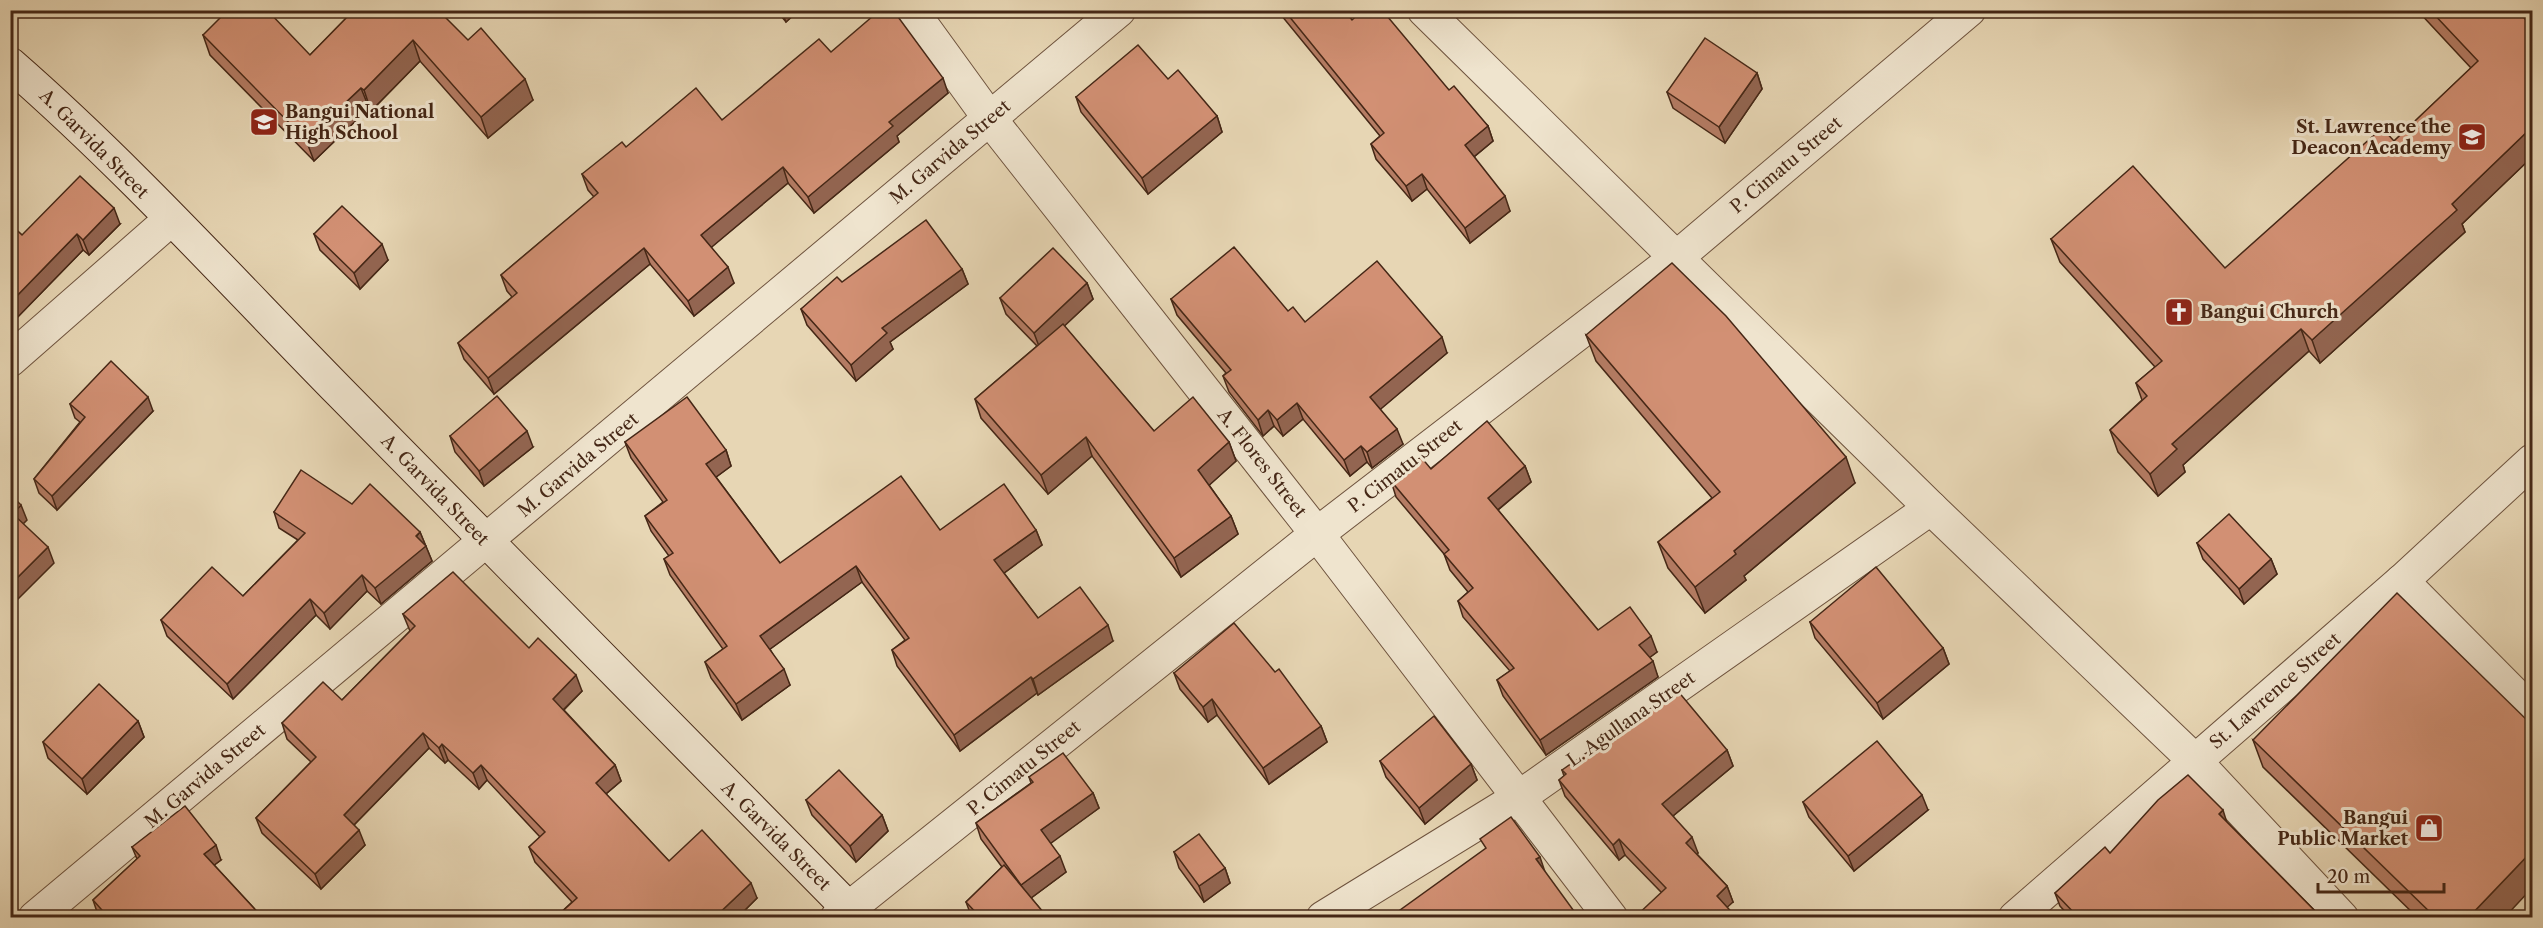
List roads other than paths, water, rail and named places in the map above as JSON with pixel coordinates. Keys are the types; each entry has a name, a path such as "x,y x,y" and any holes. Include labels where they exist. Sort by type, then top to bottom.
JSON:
{"street":[{"name":"A. Flores Street","path":"911,10 990,119 1317,534 1611,918"},
{"name":"M. Garvida Street","path":"35,918 1119,10"},
{"path":"1424,10 1930,508 2194,760 2342,918"},
{"name":"P. Cimatu Street","path":"848,914 1317,534 1676,258 1969,10"},
{"name":"A. Garvida Street","path":"10,64 56,103 171,219 848,914"},
{"path":"10,360 171,219"},
{"name":"St. Lawrence Street","path":"2015,918 2402,581 2532,461"},
{"name":"L. Agullana Street","path":"1323,918 1518,798 1930,508"},
{"path":"2402,581 2532,712"}],"place":[{"name":"Bangui National High School","path":"264,122"},
{"name":"St. Lawrence the Deacon Academy","path":"2472,137"},
{"name":"Bangui Church","path":"2179,312"},
{"name":"Bangui Public Market","path":"2429,828"}]}
